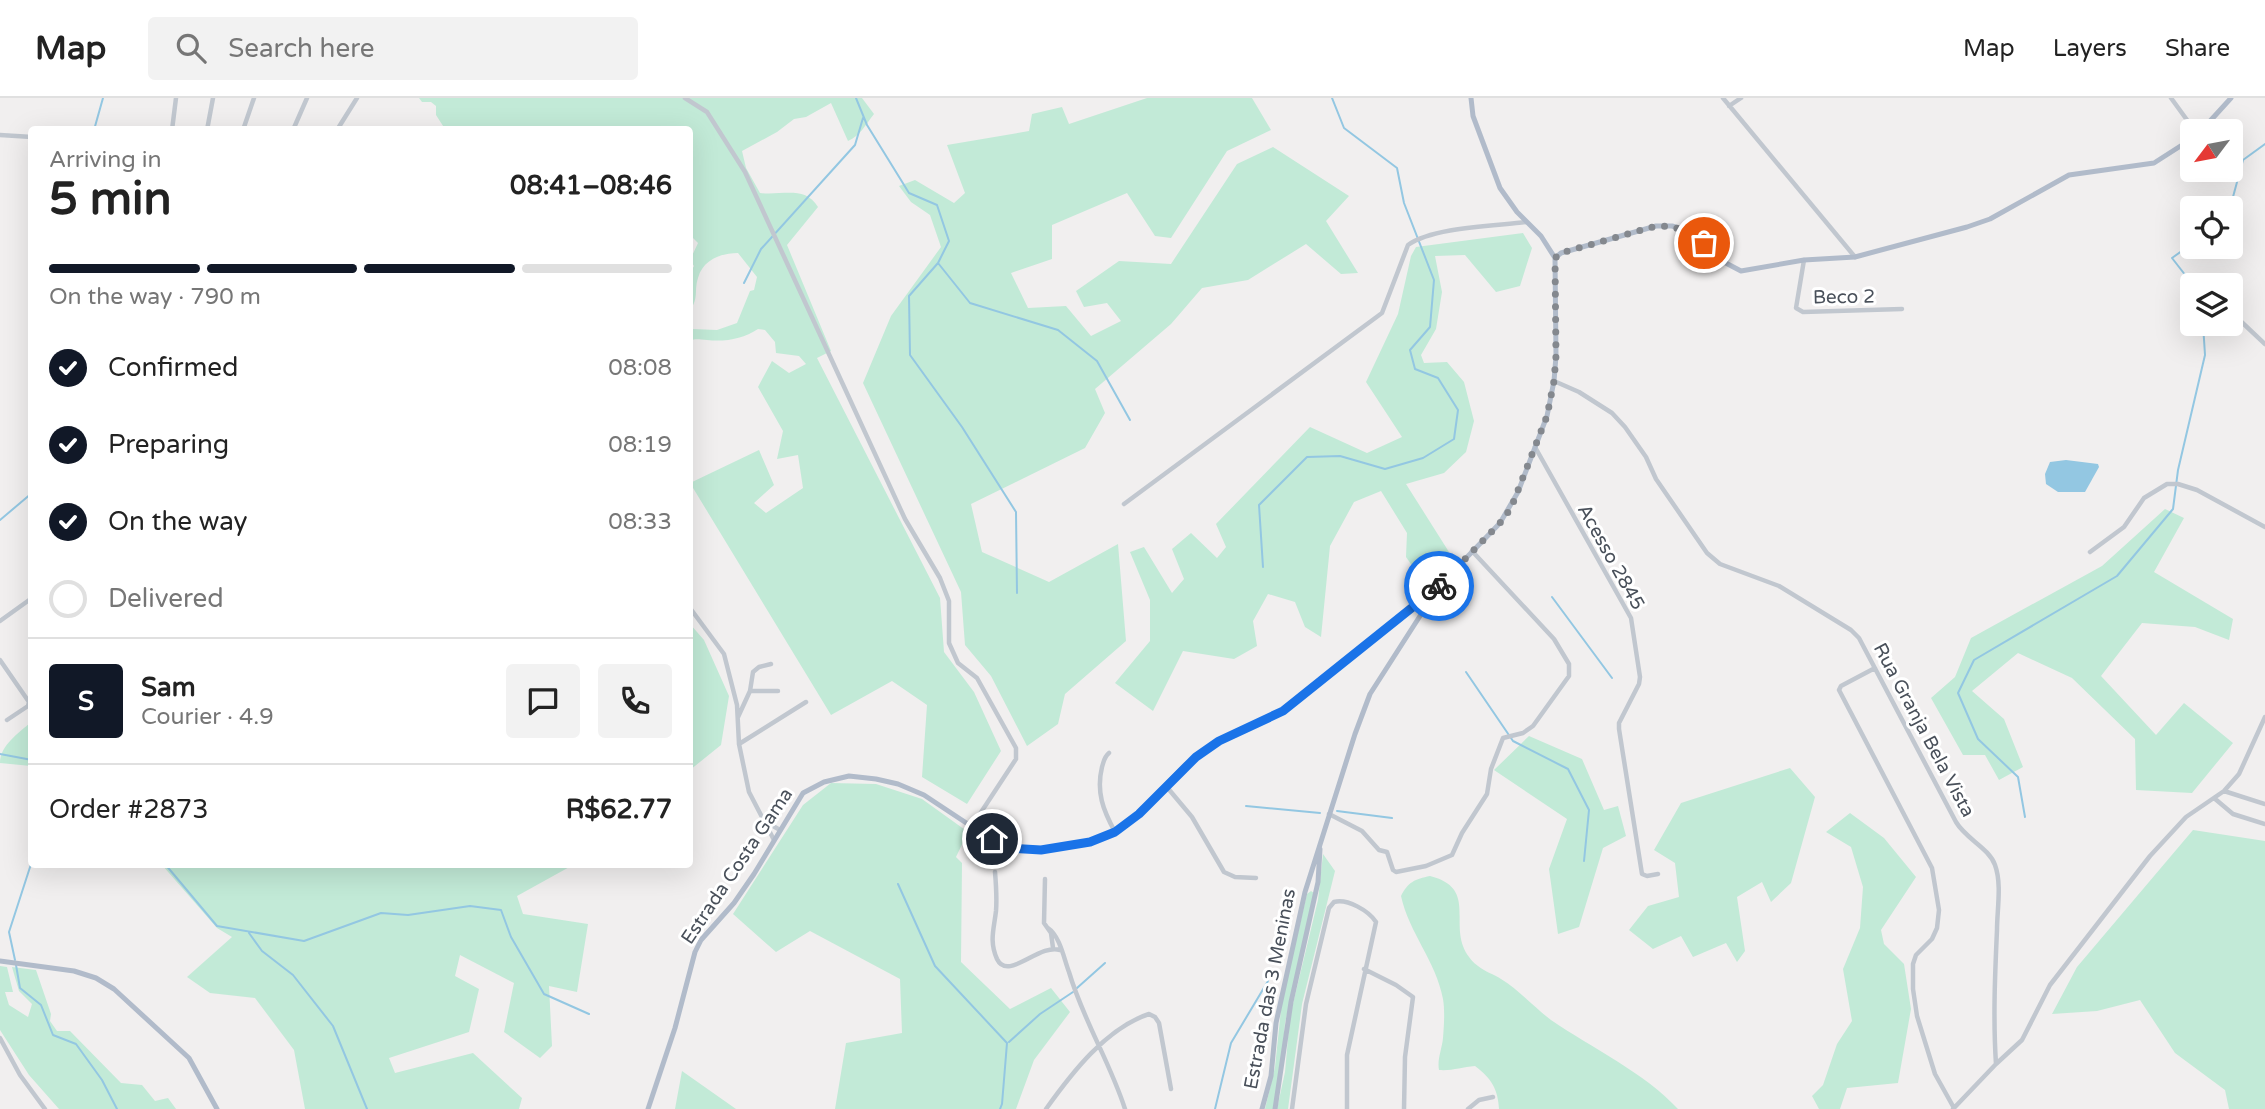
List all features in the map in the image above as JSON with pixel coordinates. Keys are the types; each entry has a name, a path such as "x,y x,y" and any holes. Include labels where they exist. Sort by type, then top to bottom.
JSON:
{"main road":[{"path":"1471,98 1473,116 1500,188 1508,202 1541,236 1555,258 1561,253 1656,226 1672,226 1696,236 1722,261 1741,271 1804,260 1855,257 1990,219 2069,175 2154,163 2180,146"},
{"path":"2212,119 2231,98"},
{"name":"Estrada Costa Gama","path":"648,1109 675,1028 695,952 701,940 740,893 803,793 824,782 849,776 876,779 924,795 1010,848 1025,850 1090,842 1115,832 1139,814 1185,765 1208,748 1283,711 1440,585 1511,508 1547,416 1556,356 1555,258"},
{"name":"Estrada das 3 Meninas","path":"1262,1109 1271,1076 1276,1023 1287,967 1305,892 1329,814 1370,694 1440,585"},
{"path":"1408,610 1416,622"},
{"name":"Estrada das 3 Meninas","path":"1275,1109 1291,1002 1318,883 1322,836"},
{"path":"0,961 74,971 96,978 114,989 189,1058 217,1109"}],"street":[{"path":"172,126 176,98"},
{"path":"208,126 213,98"},
{"path":"244,126 254,98"},
{"path":"295,126 307,98"},
{"path":"340,126 357,98"},
{"path":"685,98 707,112 745,172 905,519 940,578 949,600 948,643 958,663 977,678 1016,748 1016,759 972,827"},
{"path":"1723,98 1855,257"},
{"path":"1730,106 1741,98"},
{"path":"2171,98 2186,119"},
{"path":"0,135 28,137"},
{"path":"1124,504 1382,313 1408,245 1438,233 1526,222"},
{"name":"Beco 2","path":"1804,260 1796,308 1803,312 1902,309"},
{"path":"2243,323 2265,344"},
{"name":"Rua Granja Bela Vista","path":"1554,381 1612,414 1625,427 1646,457 1656,479 1707,553 1727,567 1780,586 1851,630 1859,638 1956,822 1965,835 1995,864 1998,889 1994,1038 1996,1064"},
{"name":"Acesso 2845","path":"1535,447 1631,618 1640,677 1619,723 1619,729 1642,874 1647,877 1658,874"},
{"path":"2090,552 2124,527 2144,498 2167,484 2178,484 2197,490 2265,527"},
{"path":"1329,814 1362,831 1379,850 1387,852 1391,867 1396,872 1426,866 1447,858 1455,850 1487,794 1491,769 1503,738 1523,733 1533,726 1569,676 1569,664 1554,639 1472,551"},
{"path":"0,621 28,601"},
{"path":"693,612 724,654 737,705 739,744 749,792 774,840"},
{"path":"0,660 28,701"},
{"path":"738,717 750,691 753,672 771,663"},
{"path":"1875,668 1841,686 1839,690 1932,868 1939,910 1937,928 1916,955 1913,964 1913,989 1917,1016 1935,1074 1954,1108 2022,1040 2050,985 2151,856 2186,817 2224,791 2239,774 2264,719"},
{"path":"750,691 778,691"},
{"path":"739,744 806,702"},
{"path":"7,720 28,706"},
{"path":"1109,753 1104,758 1098,783 1099,793 1115,832"},
{"path":"1166,786 1192,817 1224,872 1235,877 1256,878"},
{"path":"2224,791 2265,804"},
{"path":"2214,798 2233,814 2265,824"},
{"path":"765,821 780,830"},
{"path":"995,872 996,909 992,942 1000,964 1012,967 1043,950 1061,950"},
{"path":"1045,879 1044,923 1054,933 1082,1012 1099,1045 1125,1109"},
{"path":"1292,1109 1306,1004 1329,908 1334,902 1342,900 1371,915 1376,926 1364,969 1347,1055 1347,1109"},
{"path":"1048,928 1053,948"},
{"path":"1364,969 1413,997 1405,1057 1404,1109"},
{"path":"1046,1109 1068,1079 1099,1045 1146,1015 1155,1017 1159,1023 1171,1089"},
{"path":"0,1038 20,1075 45,1109"},
{"path":"1468,1109 1479,1100 1493,1097"}],"green space":[{"path":"419,98 862,98 874,114 859,133 848,141 831,103 806,117 794,119 777,132 742,151 746,168 760,193 799,194 813,200 818,207 787,245 831,351 817,358 940,598 944,652 974,692 1001,751 967,804 922,777 927,705 892,681 831,715 693,488 693,482 759,450 774,485 754,503 766,513 803,488 798,455 777,459 783,431 758,387 772,361 789,373 806,364 799,356 776,353 775,342 765,330 758,329 727,340 693,340 693,329 717,330 737,323 750,291 754,290 757,277 738,253 714,258 700,271 693,304 693,254 698,243 693,238 693,126 443,126 436,115 436,106 431,102 422,102"},
{"path":"1147,98 1252,98 1271,130 1227,151 1171,238 1155,236 1127,193 1052,225 1052,259 1011,273 1028,308 1066,306 1091,336 1121,321 1107,303 1084,307 1076,291 1119,261 1171,264 1237,164 1273,147 1349,196 1326,221 1358,273 1341,274 1306,244 1248,280 1202,288 1171,324 1095,389 1105,413 1085,448 971,504 982,552 1049,582 1118,544 1126,641 1065,694 1058,724 1027,746 991,676 965,645 961,592 863,383 891,316 941,247 930,215 911,202 899,186 915,180 954,203 965,193 947,145 1029,131 1032,114 1062,107 1069,124"},
{"path":"1523,233 1532,248 1520,286 1496,292 1465,255 1435,256 1442,292 1436,329 1421,355 1424,363 1447,362 1464,382 1474,421 1466,452 1444,473 1406,484 1449,552 1424,583 1406,557 1407,533 1381,491 1354,502 1330,546 1321,637 1305,627 1295,602 1268,594 1253,621 1257,646 1234,659 1183,651 1153,711 1115,683 1150,641 1150,600 1130,552 1144,547 1172,593 1184,579 1172,549 1191,533 1217,558 1226,547 1216,524 1310,427 1367,453 1402,437 1366,382 1398,314 1411,256 1416,247"},
{"path":"2165,509 2184,518 2154,572 2233,619 2229,640 2195,627 2142,623 2101,676 2156,735 2184,703 2233,743 2192,793 2136,790 2135,739 2072,678 2018,653 1972,691 2004,719 2023,767 1999,780 1985,755 1963,755 1931,698 1955,677 1971,638 2102,566"},
{"path":"693,627 704,640 729,696 721,745 693,768"},
{"path":"28,725 28,766 0,763 3,751"},
{"path":"1529,736 1582,759 1604,810 1618,806 1626,836 1603,848 1579,927 1558,934 1549,869 1567,819 1494,770"},
{"path":"1790,768 1815,797 1791,883 1771,902 1762,882 1737,897 1745,951 1737,962 1726,943 1693,957 1681,936 1653,949 1629,930 1648,906 1679,897 1675,863 1654,850 1681,803"},
{"path":"831,783 876,784 922,799 968,832 956,857 962,863 961,962 1010,1009 1051,988 1070,1012 1034,1060 1016,1109 835,1109 846,1043 902,1033 900,979 810,931 776,952 733,914 803,805"},
{"path":"1850,813 1884,838 1916,877 1881,930 1884,944 1904,964 1911,1009 1898,1083 1847,1088 1840,1109 1819,1109 1812,1096 1823,1085 1837,1044 1852,1021 1843,969 1860,928 1863,887 1851,847 1826,832"},
{"path":"2193,830 2265,841 2265,1109 2229,1109 2225,1090 2175,1053 2140,1000 2097,1011 2052,1014 2077,967"},
{"path":"1323,854 1335,871 1302,1004 1288,1109 1277,1109 1285,1072 1290,1016 1318,900"},
{"path":"165,868 568,868 517,896 523,914 588,924 577,992 549,986 552,1046 540,1058 504,1032 514,983 460,955 455,976 479,989 469,1032 389,1058 395,1073 473,1053 522,1098 519,1109 305,1109 294,1050 255,998 210,993 187,977 232,937 217,928"},
{"path":"1430,876 1446,883 1455,891 1459,902 1461,940 1467,954 1478,966 1508,983 1551,1020 1634,1072 1678,1109 1499,1109 1493,1085 1475,1066 1439,1070 1444,1028 1440,985 1410,922 1401,896 1412,882"},
{"path":"1311,891 1314,893 1285,1023 1281,1068 1273,1109 1265,1109 1275,1067 1282,1000 1307,894"},
{"path":"0,966 7,967 13,992 5,992 9,1005 28,1017 32,1004 19,991 12,967 36,970 51,1014 50,1021 57,1031 70,1031 121,1083 142,1085 155,1101 168,1098 176,1109 59,1109 29,1075 0,1030"},
{"path":"682,1071 736,1109 675,1109"}],"water":[{"path":"2066,460 2098,464 2099,467 2085,492 2058,492 2046,484 2045,474 2050,462"}],"waterway":[{"path":"95,126 103,98"},
{"path":"856,98 867,125 909,193 937,205 949,241 938,263 909,296 910,355 962,427 1016,512 1017,593"},
{"path":"1263,567 1259,505 1307,457 1340,456 1385,469 1423,458 1454,439 1458,410 1438,378 1415,369 1410,350 1430,327 1434,280 1404,203 1397,168 1344,128 1332,98"},
{"path":"744,283 761,249 855,145 863,118"},
{"path":"2233,196 2243,160 2265,144"},
{"path":"2180,252 2172,258 2184,273"},
{"path":"938,263 970,303 1058,330 1097,361 1130,420"},
{"path":"2025,817 2018,777 1978,739 1958,693 1974,660 2117,576 2173,509 2178,470 2205,355 2204,336"},
{"path":"0,520 28,496"},
{"path":"1552,597 1612,678"},
{"path":"1466,672 1513,741 1568,769 1589,810 1584,861"},
{"path":"0,754 28,759"},
{"path":"1246,806 1320,813"},
{"path":"1337,811 1392,818"},
{"path":"15,960 9,932 30,868"},
{"path":"168,868 217,926 304,941 381,913 408,915 470,906 501,910 511,937 544,994 589,1014"},
{"path":"898,884 935,966 1007,1043 1000,1109"},
{"path":"249,933 262,951 293,975 333,1026 367,1109"},
{"path":"1077,988 1105,963"},
{"path":"16,965 20,988 41,1005 53,1035 76,1044 102,1080 117,1109"},
{"path":"1215,1109 1231,1043 1268,981"},
{"path":"1009,1042 1040,1014 1073,992"}],"way so far":[{"path":"1439,586 1511,508 1547,416 1556,356 1555,258 1561,253 1656,226 1682,229 1704,243"}],"route":[{"path":"992,839 1010,848 1041,850 1090,842 1115,832 1139,814 1196,757 1219,741 1283,711 1439,586"}]}
